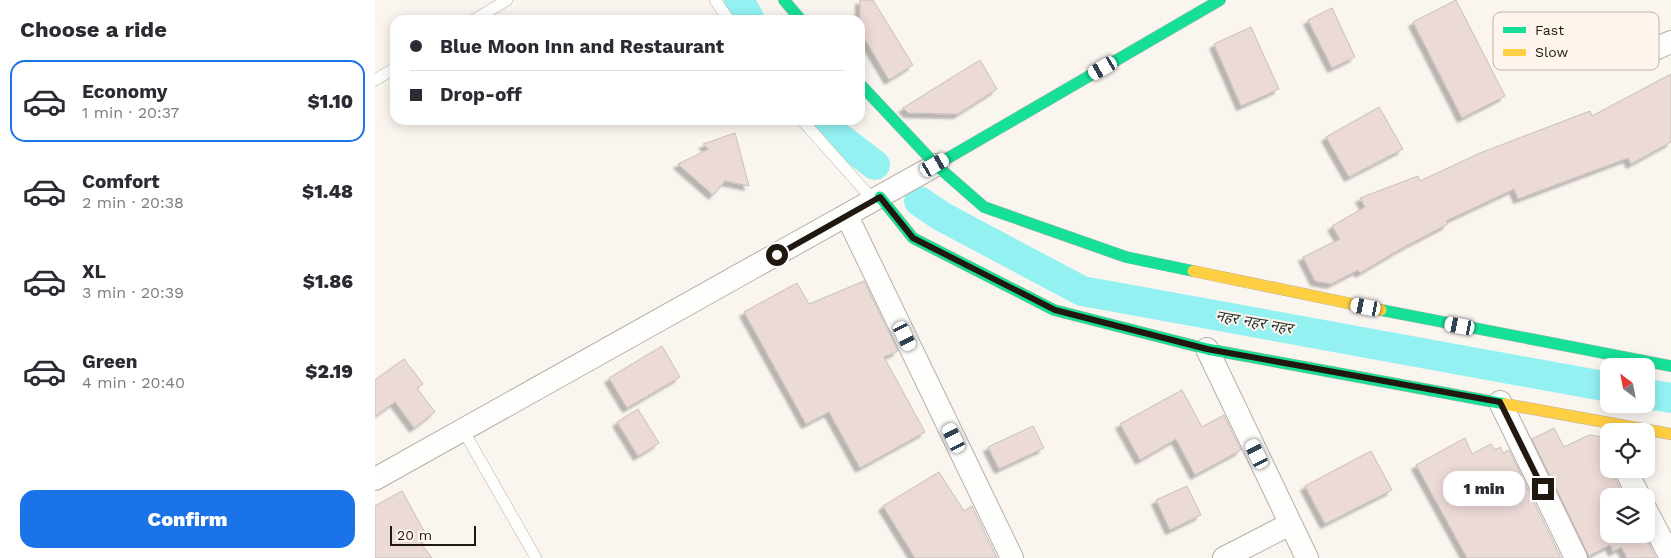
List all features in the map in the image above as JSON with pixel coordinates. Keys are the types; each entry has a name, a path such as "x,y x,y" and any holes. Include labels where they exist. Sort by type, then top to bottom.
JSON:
{"main road":[{"path":"784,0 797,15"},
{"path":"935,165 1220,0"},
{"path":"865,89 935,165 984,207 1125,257 1403,315 1671,366"},
{"path":"877,199 913,238 1055,310 1207,349 1500,402 1600,428"},
{"path":"1655,433 1671,434"}],"street":[{"path":"1659,47 1671,42"},
{"path":"375,479 935,165"},
{"path":"847,216 1012,558"},
{"path":"1207,349 1307,558"},
{"path":"1500,402 1577,558"},
{"path":"1224,558 1291,524"},
{"path":"1655,527 1671,558"}],"lane":[{"path":"482,15 507,0"},
{"path":"715,0 726,15"},
{"path":"375,80 390,71"},
{"path":"807,125 877,199"},
{"path":"463,430 536,558"}],"building":[{"path":"860,0 873,0 913,65 889,80 865,39 865,15 860,15"},
{"path":"1456,0 1505,96 1462,118 1413,22"},
{"path":"1332,8 1355,57 1332,68 1308,20"},
{"path":"1251,27 1279,89 1241,106 1214,44"},
{"path":"980,60 997,89 958,114 908,113 903,108"},
{"path":"1671,74 1671,142 1631,164 1628,158 1518,199 1514,189 1446,221 1448,224 1360,273 1358,270 1331,284 1315,281 1303,257 1340,239 1332,226 1365,207 1360,198 1418,176 1420,181 1480,153 1590,111 1592,116"},
{"path":"1379,107 1403,149 1349,177 1326,137"},
{"path":"735,133 749,186 725,181 713,195 678,164 709,149 703,144"},
{"path":"864,281 898,351 884,357 925,432 860,468 829,412 806,424 744,312 797,283 809,304"},
{"path":"662,346 680,377 627,408 609,378"},
{"path":"404,359 423,384 417,388 435,412 414,428 395,402 375,416 375,380"},
{"path":"1182,390 1202,427 1224,415 1241,450 1195,475 1176,439 1140,460 1120,424"},
{"path":"638,409 659,443 638,456 617,422"},
{"path":"1033,426 1044,448 999,469 988,447"},
{"path":"1554,428 1564,447 1589,435 1600,437 1600,478 1615,478 1620,488 1600,488 1600,543 1648,543 1656,558 1627,558 1621,547 1613,552 1610,545 1589,556 1532,439"},
{"path":"1465,438 1472,454 1491,444 1495,450 1500,447 1503,453 1509,450 1561,558 1467,558 1416,465"},
{"path":"1371,451 1392,490 1325,524 1305,486"},
{"path":"939,472 964,511 972,506 997,558 915,558 883,506"},
{"path":"1187,486 1201,515 1170,530 1156,500"},
{"path":"402,491 428,538 420,542 432,558 375,558 375,506"}],"waterway":[{"name":"नहर नहर नहर","path":"739,0 747,15"},
{"name":"नहर नहर नहर","path":"828,125 837,136 875,165"},
{"name":"नहर नहर नहर","path":"919,201 941,216 1082,291 1600,385"},
{"name":"नहर नहर नहर","path":"1655,395 1671,398"}],"traffic: fast":[{"path":"784,0 797,15"},
{"path":"936,165 1220,0"},
{"path":"865,89 936,165 984,207 1126,257 1193,271"},
{"path":"880,197 913,238 1054,310 1207,349 1505,404"},
{"path":"1381,310 1671,366"}],"traffic: slow":[{"path":"1193,271 1381,310"},
{"path":"1505,404 1671,434"}],"route":[{"path":"777,255 880,197 913,238 1055,310 1207,349 1500,402 1543,489"}]}
